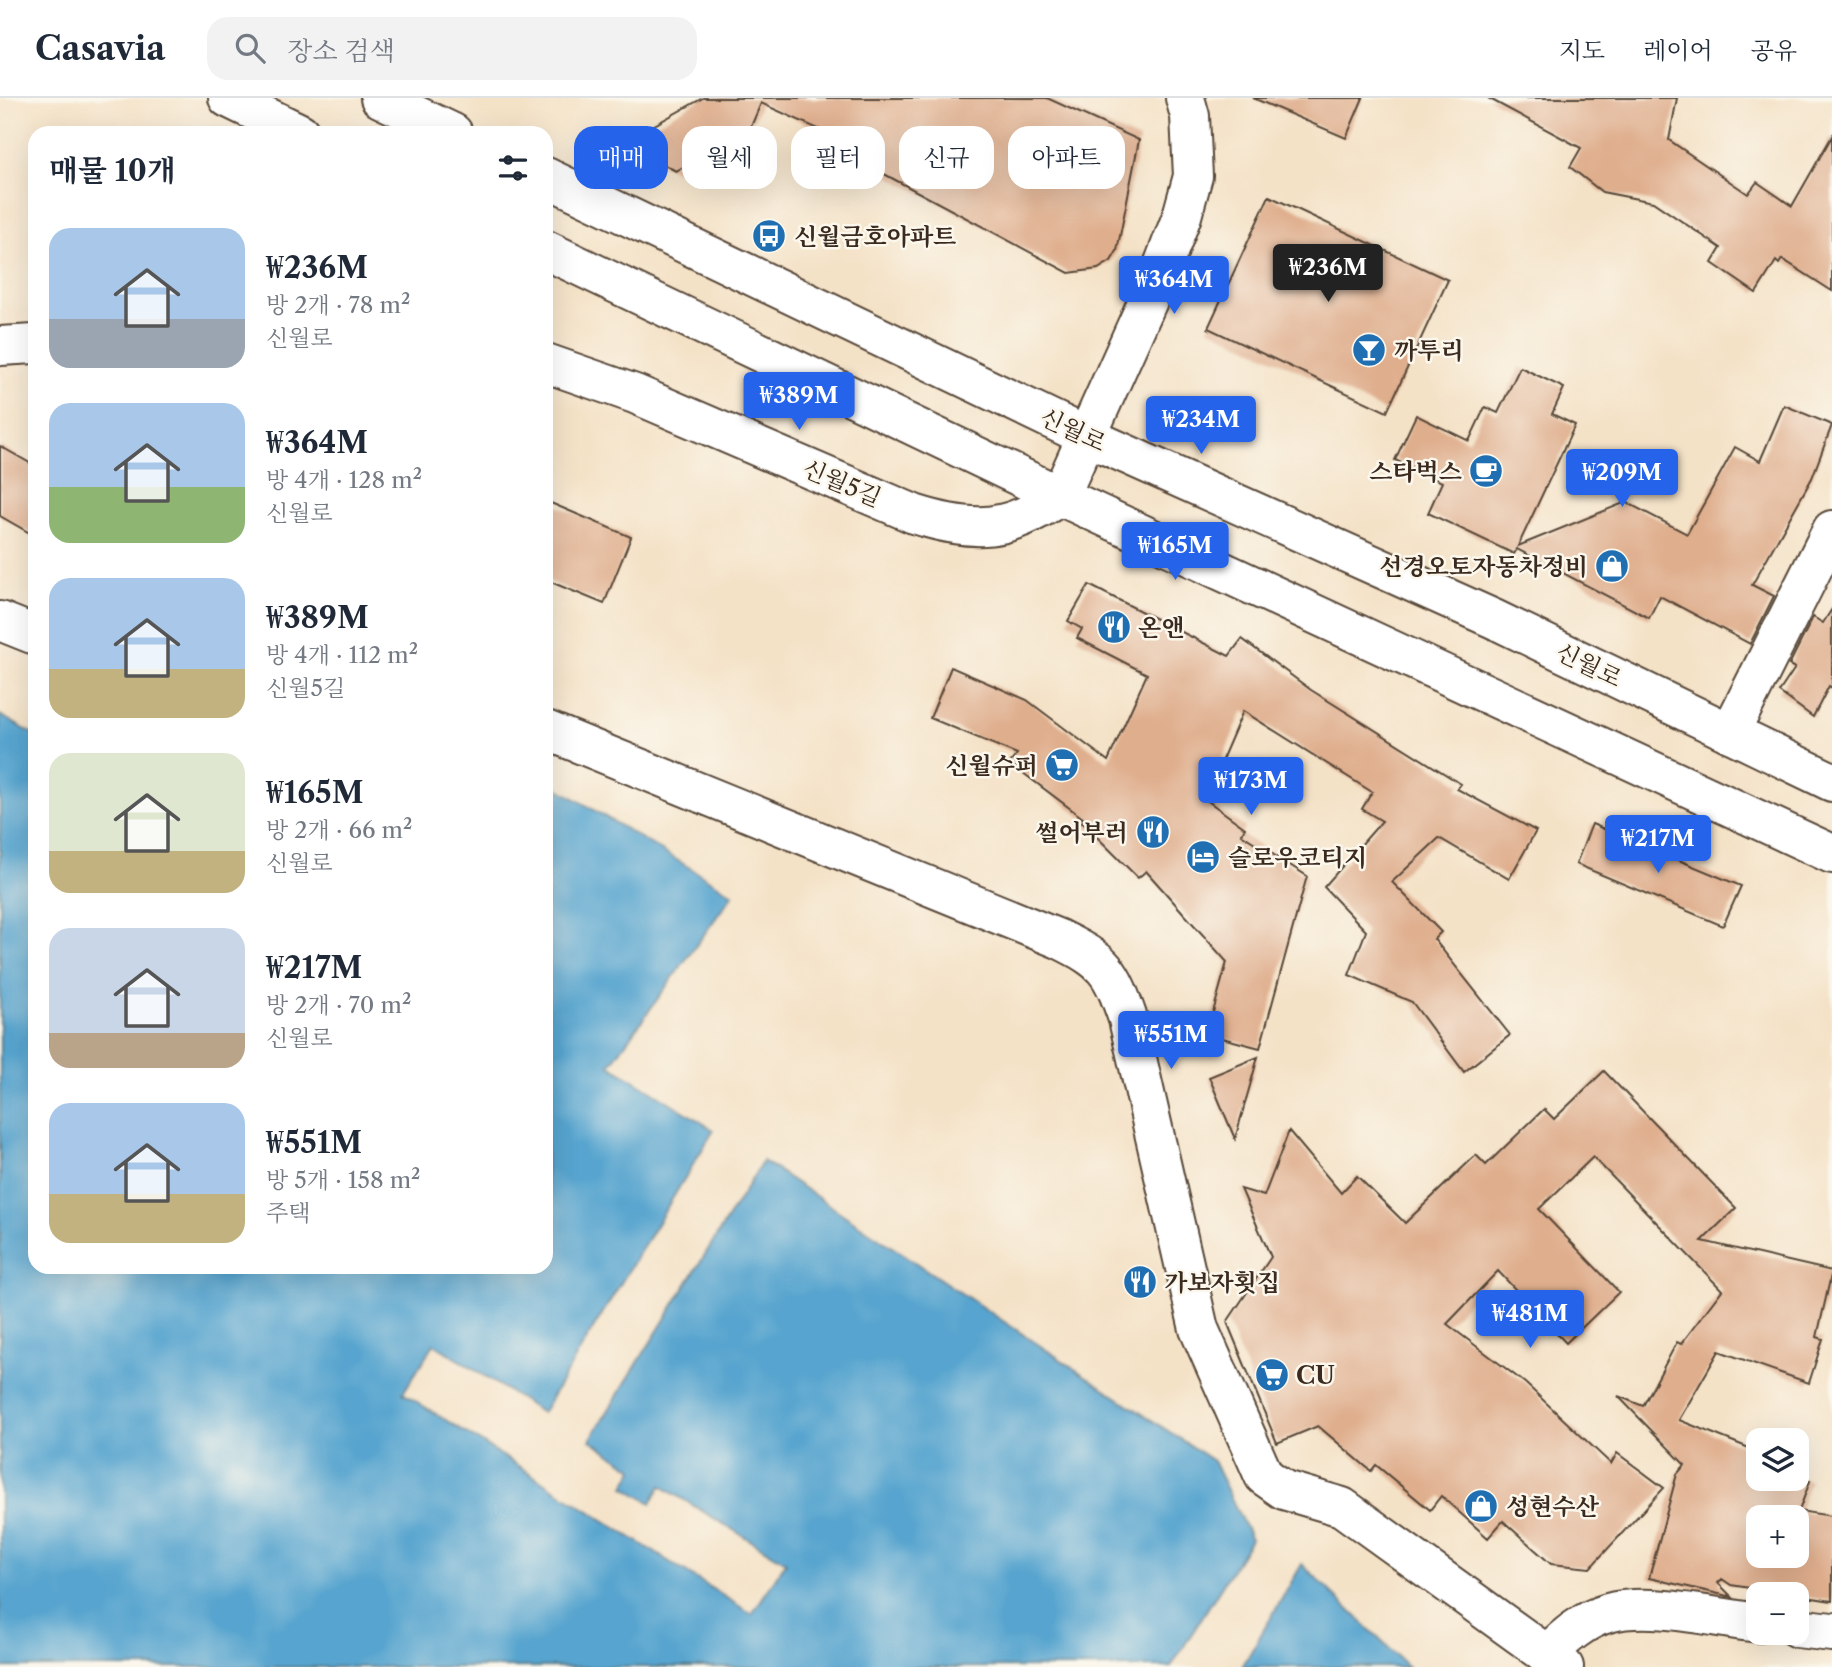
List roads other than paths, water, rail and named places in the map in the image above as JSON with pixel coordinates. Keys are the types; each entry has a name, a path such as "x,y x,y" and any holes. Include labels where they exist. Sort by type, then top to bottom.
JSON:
{"street":[{"path":"228,98 286,126"},
{"path":"380,98 438,126"},
{"path":"1060,496 1159,276 1182,216 1193,176 1191,127 1185,98"},
{"name":"신월로","path":"553,180 1088,437 1494,619 1832,782"},
{"path":"553,253 1060,496 1832,854"},
{"path":"0,346 28,344"},
{"name":"신월5길","path":"553,365 635,394 915,514 950,525 982,527 1011,524 1037,513 1060,496"},
{"path":"1730,733 1832,530"},
{"path":"0,621 28,632"},
{"path":"553,733 1059,939 1097,960 1110,973 1128,1019 1199,1329 1264,1476 1284,1490 1342,1507 1555,1661 1577,1628 1619,1611 1656,1611 1746,1621"},
{"path":"1809,1629 1832,1632"}],"water":[{"path":"0,715 28,731 28,1274 553,1274 553,785 733,894 610,1065 714,1130 542,1413 434,1344 403,1393 752,1614 786,1562 661,1486 651,1503 624,1487 634,1469 590,1440 763,1161 1213,1461 1251,1539 1171,1667 0,1667"},
{"path":"1302,1564 1408,1667 1242,1667"}],"place":[{"name":"신월금호아파트","path":"769,236"},
{"name":"까투리","path":"1369,350"},
{"name":"스타벅스","path":"1486,471"},
{"name":"선경오토자동차정비","path":"1612,566"},
{"name":"온앤","path":"1114,627"},
{"name":"신월슈퍼","path":"1062,765"},
{"name":"썰어부러","path":"1153,832"},
{"name":"슬로우코티지","path":"1203,857"},
{"name":"가보자횟집","path":"1140,1282"},
{"name":"CU","path":"1272,1375"},
{"name":"성현수산","path":"1481,1506"}]}
